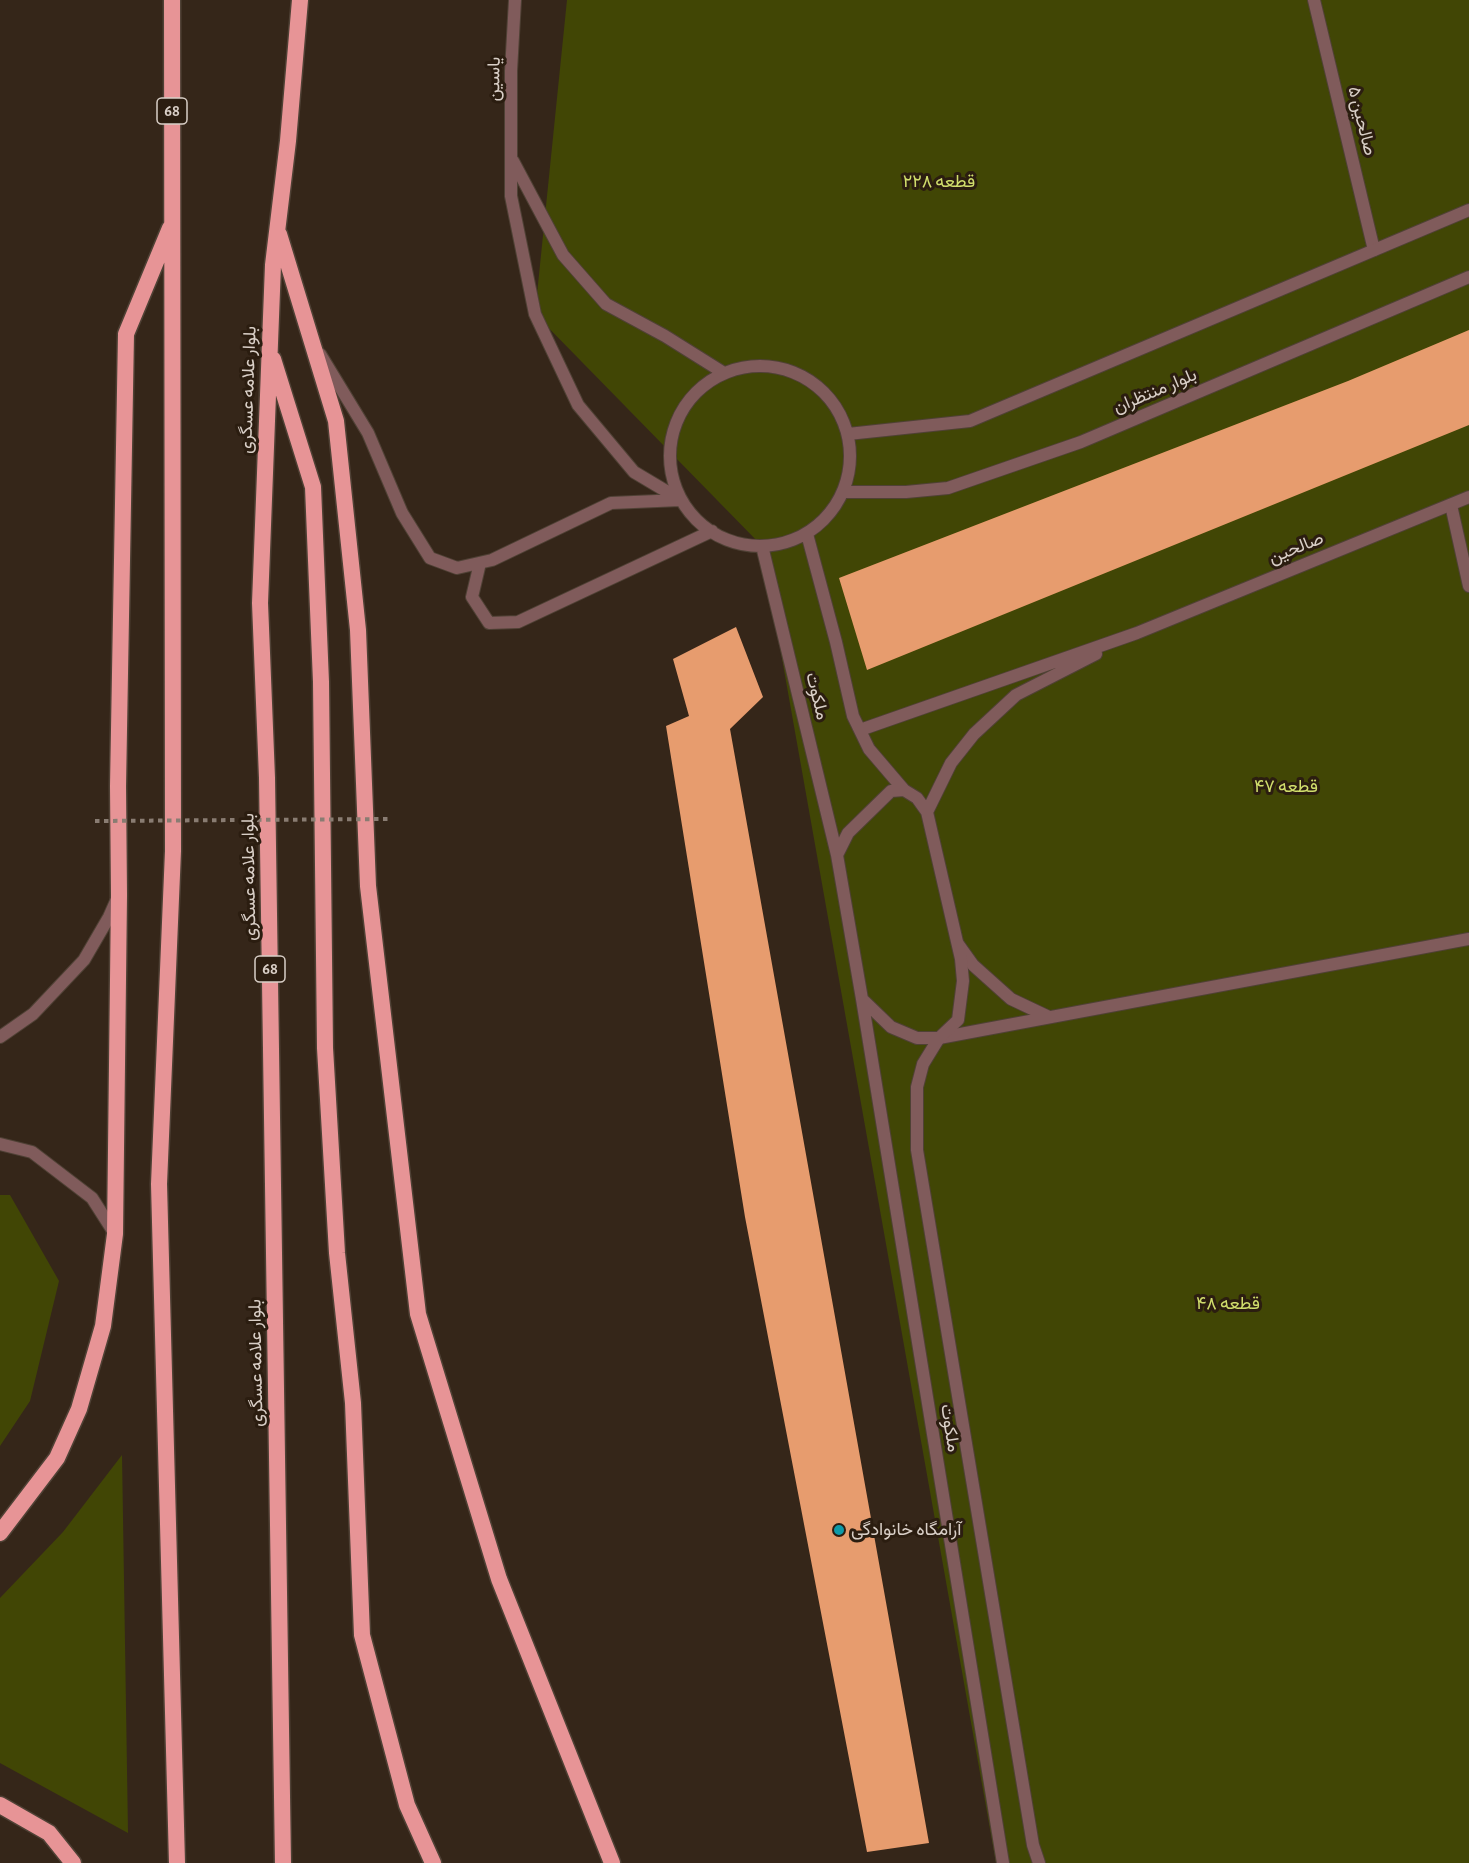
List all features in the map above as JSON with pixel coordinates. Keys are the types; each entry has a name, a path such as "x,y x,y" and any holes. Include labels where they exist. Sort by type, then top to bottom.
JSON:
{"highway":[{"name":"68","path":"172,0 173,851 159,1184 177,1863"},
{"name":"بلوار علامه عسگری","path":"283,1863 267,778 260,603 273,265 288,141 300,0"},
{"path":"0,1533 57,1458 79,1409 103,1326 115,1234 118,786 126,334 172,222"},
{"path":"277,228 336,421 358,630 368,886 418,1314 499,1579 611,1861"},
{"path":"269,346 313,487 321,682 325,1048 337,1254 353,1403 362,1635 407,1805 433,1863"},
{"path":"0,1805 49,1833 73,1863"}],"street":[{"name":"یاسین","path":"515,0 511,71 512,196 535,314 578,405 634,472 681,500"},
{"name":"صالحین ۵","path":"1314,0 1374,250"},
{"path":"511,159 563,255 606,304 665,336 724,373"},
{"path":"848,434 970,421 1469,210"},
{"name":"بلوار منتظران","path":"844,492 906,492 948,488 1081,442 1469,277"},
{"path":"311,338 368,433 402,513 430,558 457,568 480,563 492,560 611,503 681,500"},
{"path":"754,366 785,369 814,383 835,405 848,434 851,463 844,492 829,516 807,534 780,545 751,546 723,539 700,523 681,500 671,472 671,442 680,413 699,390 724,373 754,366"},
{"name":"صالحین","path":"860,730 1137,633 1469,497"},
{"path":"1451,505 1469,586"},
{"path":"480,563 472,597 489,623 518,622 712,531"},
{"name":"ملکوت","path":"807,534 853,716 869,749 904,790 917,798 927,812 957,944 963,981 958,1020 939,1038 923,1064 917,1087 917,1150 1033,1845 1039,1863"},
{"name":"ملکوت","path":"762,546 837,855 1002,1863"},
{"name":"صالحین","path":"927,812 951,763 974,734 1016,695 1137,633"},
{"path":"837,855 848,833 891,791 904,790"},
{"path":"0,1037 33,1014 84,960 119,896"},
{"path":"862,999 891,1027 917,1038 939,1038 1469,939"},
{"path":"957,944 973,965 1011,999 1049,1017"},
{"path":"0,1144 32,1152 92,1198 115,1234"}],"path":[{"path":"95,821 391,819"}],"green space":[{"path":"567,0 1469,0 1469,1863 996,1863 762,546 535,314"},
{"path":"0,1195 10,1195 59,1281 30,1401 0,1446"},
{"path":"122,1455 128,1833 0,1763 0,1598 63,1532"}],"building":[{"path":"1469,330 1469,425 867,670 839,578 1348,381"},
{"name":"آرامگاه خانوادگی","path":"736,627 763,697 730,729 929,1843 867,1852 745,1217 666,726 689,716 673,659"}],"place":[{"name":"آرامگاه خانوادگی","path":"839,1530"}],"park label":[{"name":"قطعه ۲۲۸","path":"939,182"},
{"name":"قطعه ۴۷","path":"1286,787"},
{"name":"قطعه ۴۸","path":"1228,1304"}]}
